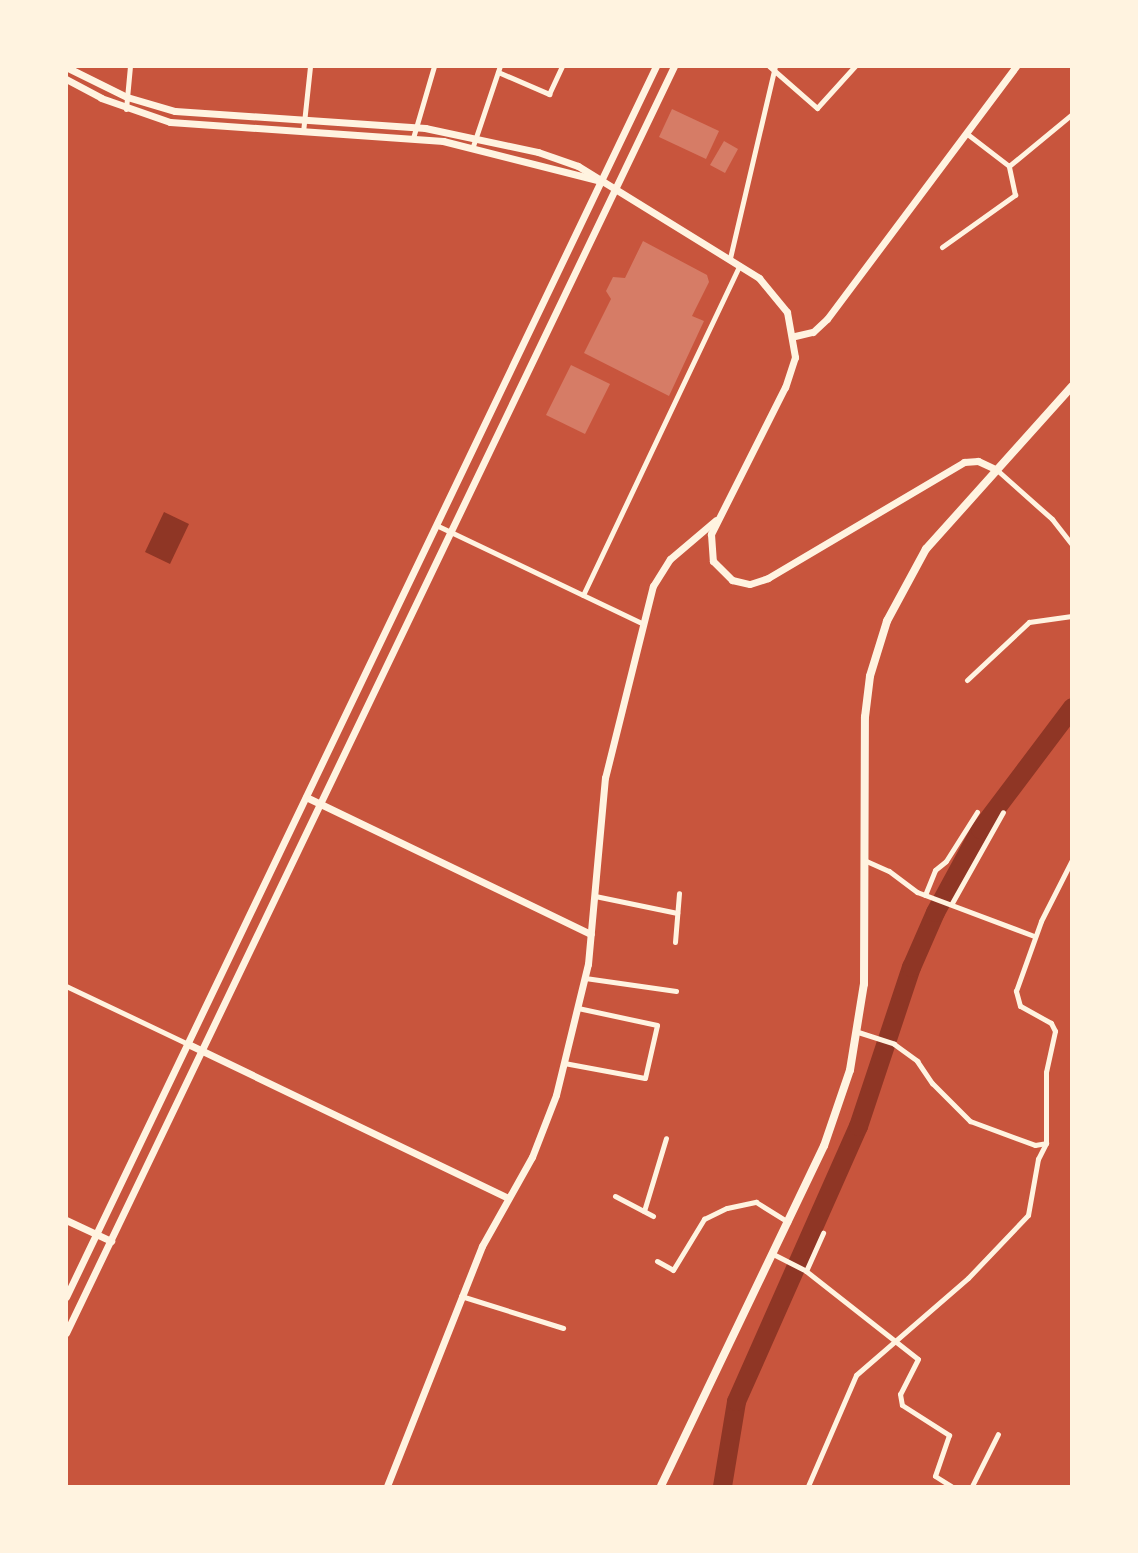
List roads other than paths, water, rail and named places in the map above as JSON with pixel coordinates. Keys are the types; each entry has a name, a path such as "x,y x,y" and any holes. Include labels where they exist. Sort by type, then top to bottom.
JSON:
{"main road":[{"path":"661,1486 773,1254 836,1113 858,1032 864,984 864,717 880,640 900,591 926,549 1072,386"}],"street":[{"path":"126,108 130,66"},
{"path":"303,132 310,66"},
{"path":"413,138 434,66"},
{"path":"473,146 499,69 550,94 562,66"},
{"path":"66,1297 656,66"},
{"path":"66,1333 674,66"},
{"path":"773,67 817,108 855,66"},
{"path":"795,336 813,332 827,319 1016,66"},
{"path":"66,67 127,97 200,115 416,128 477,136 560,159 616,189 740,265 774,292 795,336 790,377 717,519 710,542 714,564 732,580 758,583 964,462 978,461 997,470 1052,519 1072,545"},
{"path":"730,258 773,67"},
{"path":"66,79 126,108 195,126 413,138 473,146 601,181"},
{"path":"1009,166 1072,114"},
{"path":"942,247 1015,195 1009,166 965,133"},
{"path":"583,595 740,265"},
{"path":"387,1486 484,1240 532,1157 564,1063 585,978 592,934 605,778 644,624 663,569 717,519"},
{"path":"436,525 644,624"},
{"path":"967,680 1029,622 1072,616"},
{"path":"306,797 592,934"},
{"path":"928,896 935,870 946,861 977,812"},
{"path":"951,903 1003,812"},
{"path":"864,860 928,896 1034,936"},
{"path":"808,1486 851,1382 895,1340 968,1279 1025,1219 1046,1143 1046,1072 1055,1031 1051,1023 1020,1006 1015,997 1034,936 1072,860"},
{"path":"675,942 679,893"},
{"path":"595,896 677,913"},
{"path":"585,978 676,991"},
{"path":"66,986 508,1198"},
{"path":"564,1063 645,1078 657,1025 578,1008"},
{"path":"858,1032 894,1044 917,1061 932,1083 970,1121 1035,1145 1046,1143"},
{"path":"644,1212 666,1138"},
{"path":"615,1196 653,1216"},
{"path":"657,1261 673,1270 705,1219 727,1208 756,1202 788,1222"},
{"path":"66,1220 110,1241"},
{"path":"805,1270 823,1233"},
{"path":"773,1254 805,1270 918,1359 900,1394 902,1405 949,1435 935,1476 951,1486"},
{"path":"461,1296 563,1328"},
{"path":"972,1486 998,1434"}],"waterway":[{"path":"722,1486 736,1401 858,1126 911,967 935,912 980,829 1072,707"}]}
